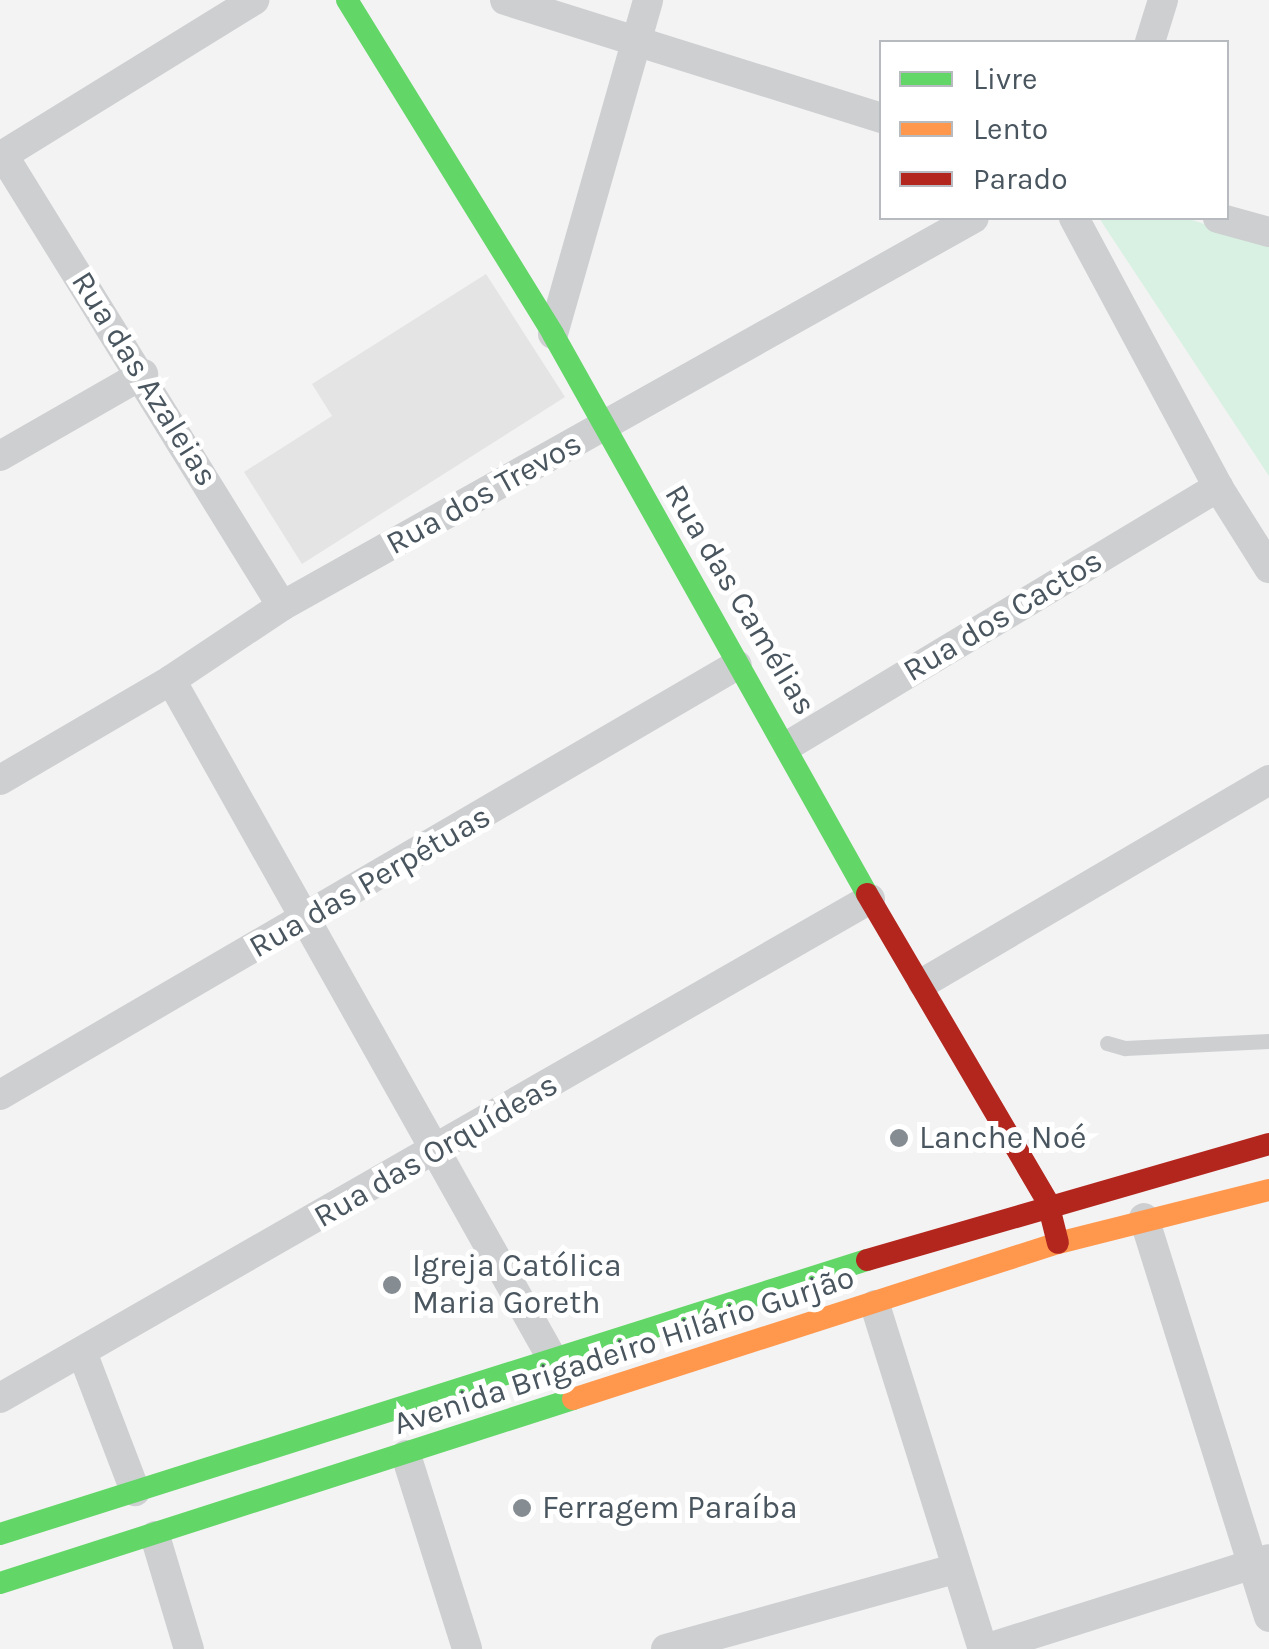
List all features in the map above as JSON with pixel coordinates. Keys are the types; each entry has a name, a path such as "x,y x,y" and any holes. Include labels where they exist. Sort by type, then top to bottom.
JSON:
{"street":[{"path":"2,156 254,0"},
{"name":"Rua das Camélias","path":"347,0 553,334 601,428 737,664 789,745 870,899 923,983 1048,1203 1058,1243"},
{"path":"505,0 879,117"},
{"path":"553,334 648,0"},
{"path":"1151,40 1162,0"},
{"name":"Rua das Azaleias","path":"2,156 143,374 282,606"},
{"name":"Rua dos Trevos","path":"0,780 171,680 282,606 970,220"},
{"path":"1075,220 1218,487 1269,568"},
{"path":"1225,220 1269,232"},
{"path":"0,456 143,374"},
{"name":"Rua dos Cactos","path":"789,745 1218,487"},
{"name":"Rua das Perpétuas","path":"0,1095 304,922 737,664"},
{"path":"171,680 552,1358"},
{"path":"923,983 1269,780"},
{"name":"Rua das Orquídeas","path":"0,1398 438,1151 870,899"},
{"name":"Avenida Brigadeiro Hilário Gurjão","path":"0,1534 1048,1203 1269,1144"},
{"name":"Avenida Brigadeiro Hilário Gurjão","path":"0,1583 875,1305 1058,1243 1144,1218 1269,1190"},
{"path":"1144,1218 1261,1561 1269,1617"},
{"path":"875,1305 984,1649 1261,1561"},
{"path":"82,1352 135,1491"},
{"path":"406,1455 467,1649"},
{"path":"155,1536 189,1649"},
{"path":"666,1649 956,1569"}],"lane":[{"path":"1107,1043 1269,1041"}],"shaded area":[{"path":"486,274 565,397 302,564 244,472 332,416 312,384"}],"green space":[{"path":"1100,220 1192,220 1269,245 1269,476"}],"traffic: fast":[{"path":"347,0 553,334 867,894"},
{"path":"0,1534 867,1260"},
{"path":"0,1583 573,1399"}],"traffic: slow":[{"path":"573,1399 1058,1243 1269,1190"}],"traffic: jam":[{"path":"867,894 1048,1203 1058,1243"},
{"path":"867,1260 1269,1144"}],"place":[{"name":"Lanche Noé","path":"899,1138"},
{"name":"Igreja Católica Maria Goreth","path":"392,1285"},
{"name":"Ferragem Paraíba","path":"522,1508"}]}
